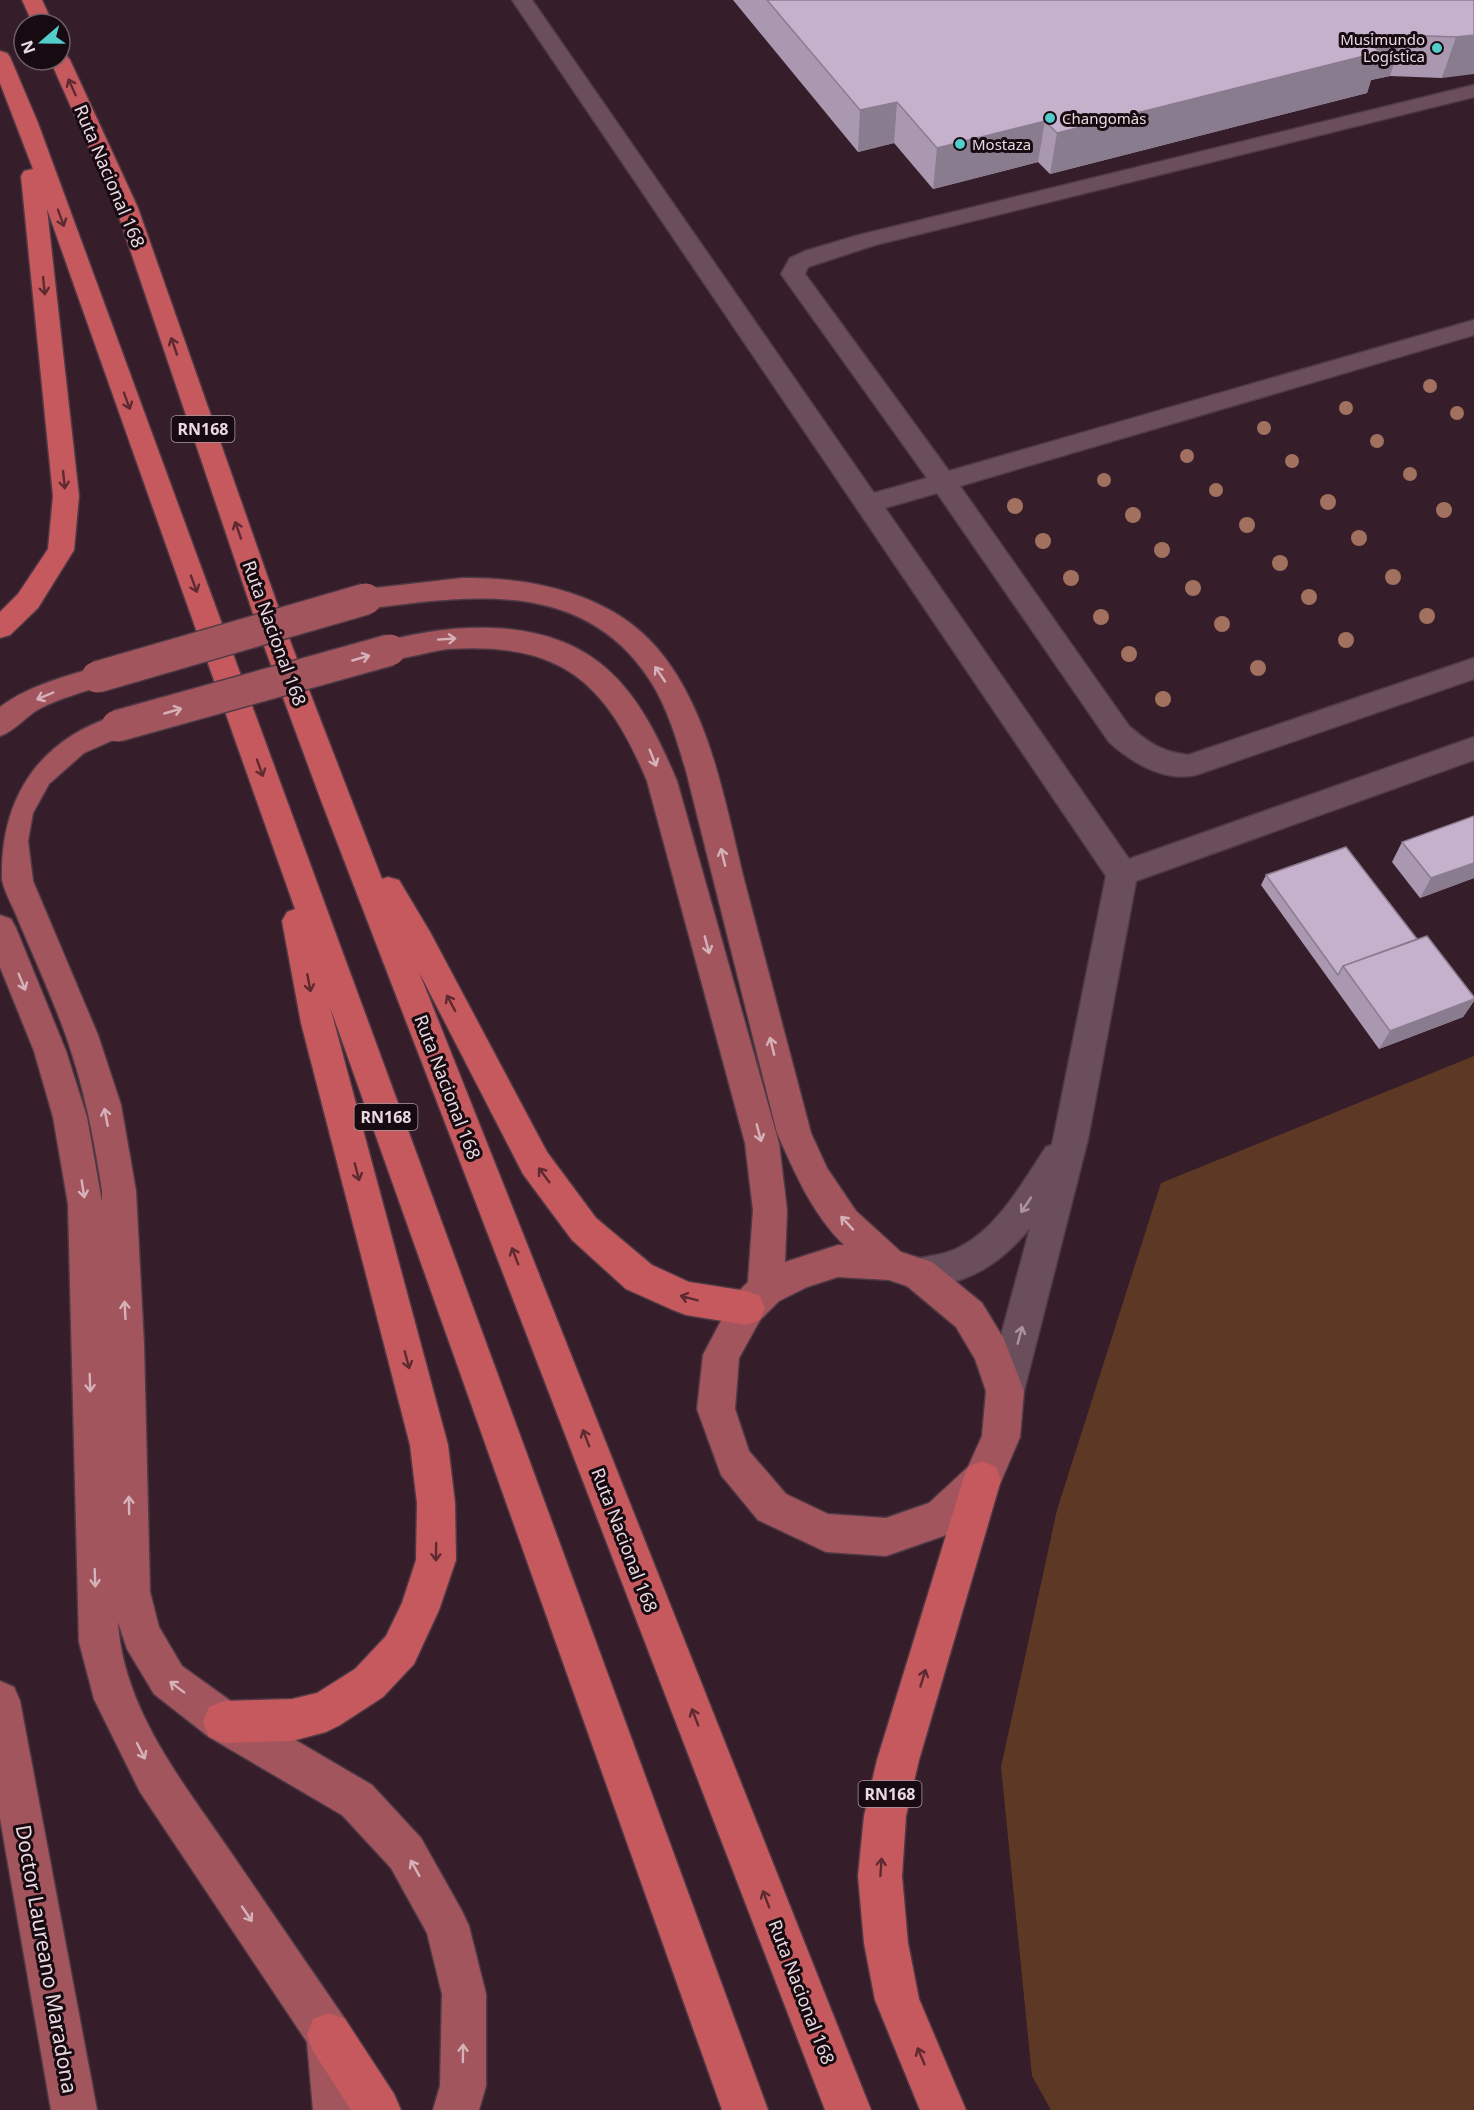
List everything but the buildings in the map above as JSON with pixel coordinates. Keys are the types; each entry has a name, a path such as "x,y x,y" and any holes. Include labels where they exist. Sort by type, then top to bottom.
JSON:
{"highway":[{"name":"RN168","path":"0,57 27,123 745,2110"},
{"name":"Ruta Nacional 168","path":"65,72 127,208 278,646 337,803 848,2110"},
{"name":"RN168","path":"0,628 27,601 61,550 66,496 27,123"},
{"name":"RN168","path":"337,803 419,941 535,1163 584,1229 639,1277 686,1298 757,1299"},
{"name":"RN168","path":"224,1722 292,1720 326,1711 369,1683 399,1650 419,1610 436,1560 436,1503 429,1445 317,1023 279,822"},
{"name":"RN168","path":"943,2110 897,2000 886,1943 880,1876 885,1816 898,1760 982,1480"},
{"path":"329,2035 378,2110"}],"main road":[{"path":"0,725 7,717 28,703 96,677 366,599 433,591 493,588 553,597 587,609 626,633 661,673 683,716 701,771 794,1132 814,1178 844,1221 904,1269 969,1315 991,1351 1005,1391 1001,1437 982,1480 941,1518 886,1538 826,1533 772,1507 734,1462 716,1409 721,1355 757,1299 770,1210 762,1143 662,781 648,747 629,713 596,675 570,657 546,648 485,638 443,639 413,643 117,726 74,745 38,776 18,813 13,841 18,880 82,1035 104,1105 113,1153 118,1191 126,1345 130,1592 141,1635 168,1680 224,1722 357,1800 406,1852 447,1926 464,1994 463,2086 456,2110"},
{"path":"0,928 50,1051 70,1117 85,1204 96,1600 99,1642 114,1699 154,1777 329,2035 336,2110"},
{"path":"757,1299 799,1273 838,1261 904,1269"},
{"name":"Doctor Laureano Maradona","path":"0,1701 74,2110"}],"lane":[{"path":"522,0 1122,874 1071,1139 1005,1391"},
{"path":"1474,91 935,222 824,252 798,263 793,274 944,483 1119,734 1142,755 1162,763 1189,766 1474,668"},
{"path":"868,504 1474,327"},
{"path":"1122,874 1474,748"},
{"path":"904,1269 966,1262 988,1248 1009,1229 1071,1139"}],"shaded area":[{"path":"1474,1056 1474,2110 1051,2110 1032,2076 1001,1767 1057,1510 1161,1183"}],"place":[{"name":"Musimundo Logística","path":"1437,48"},
{"name":"Changomàs","path":"1050,118"},
{"name":"Mostaza","path":"960,144"}]}
